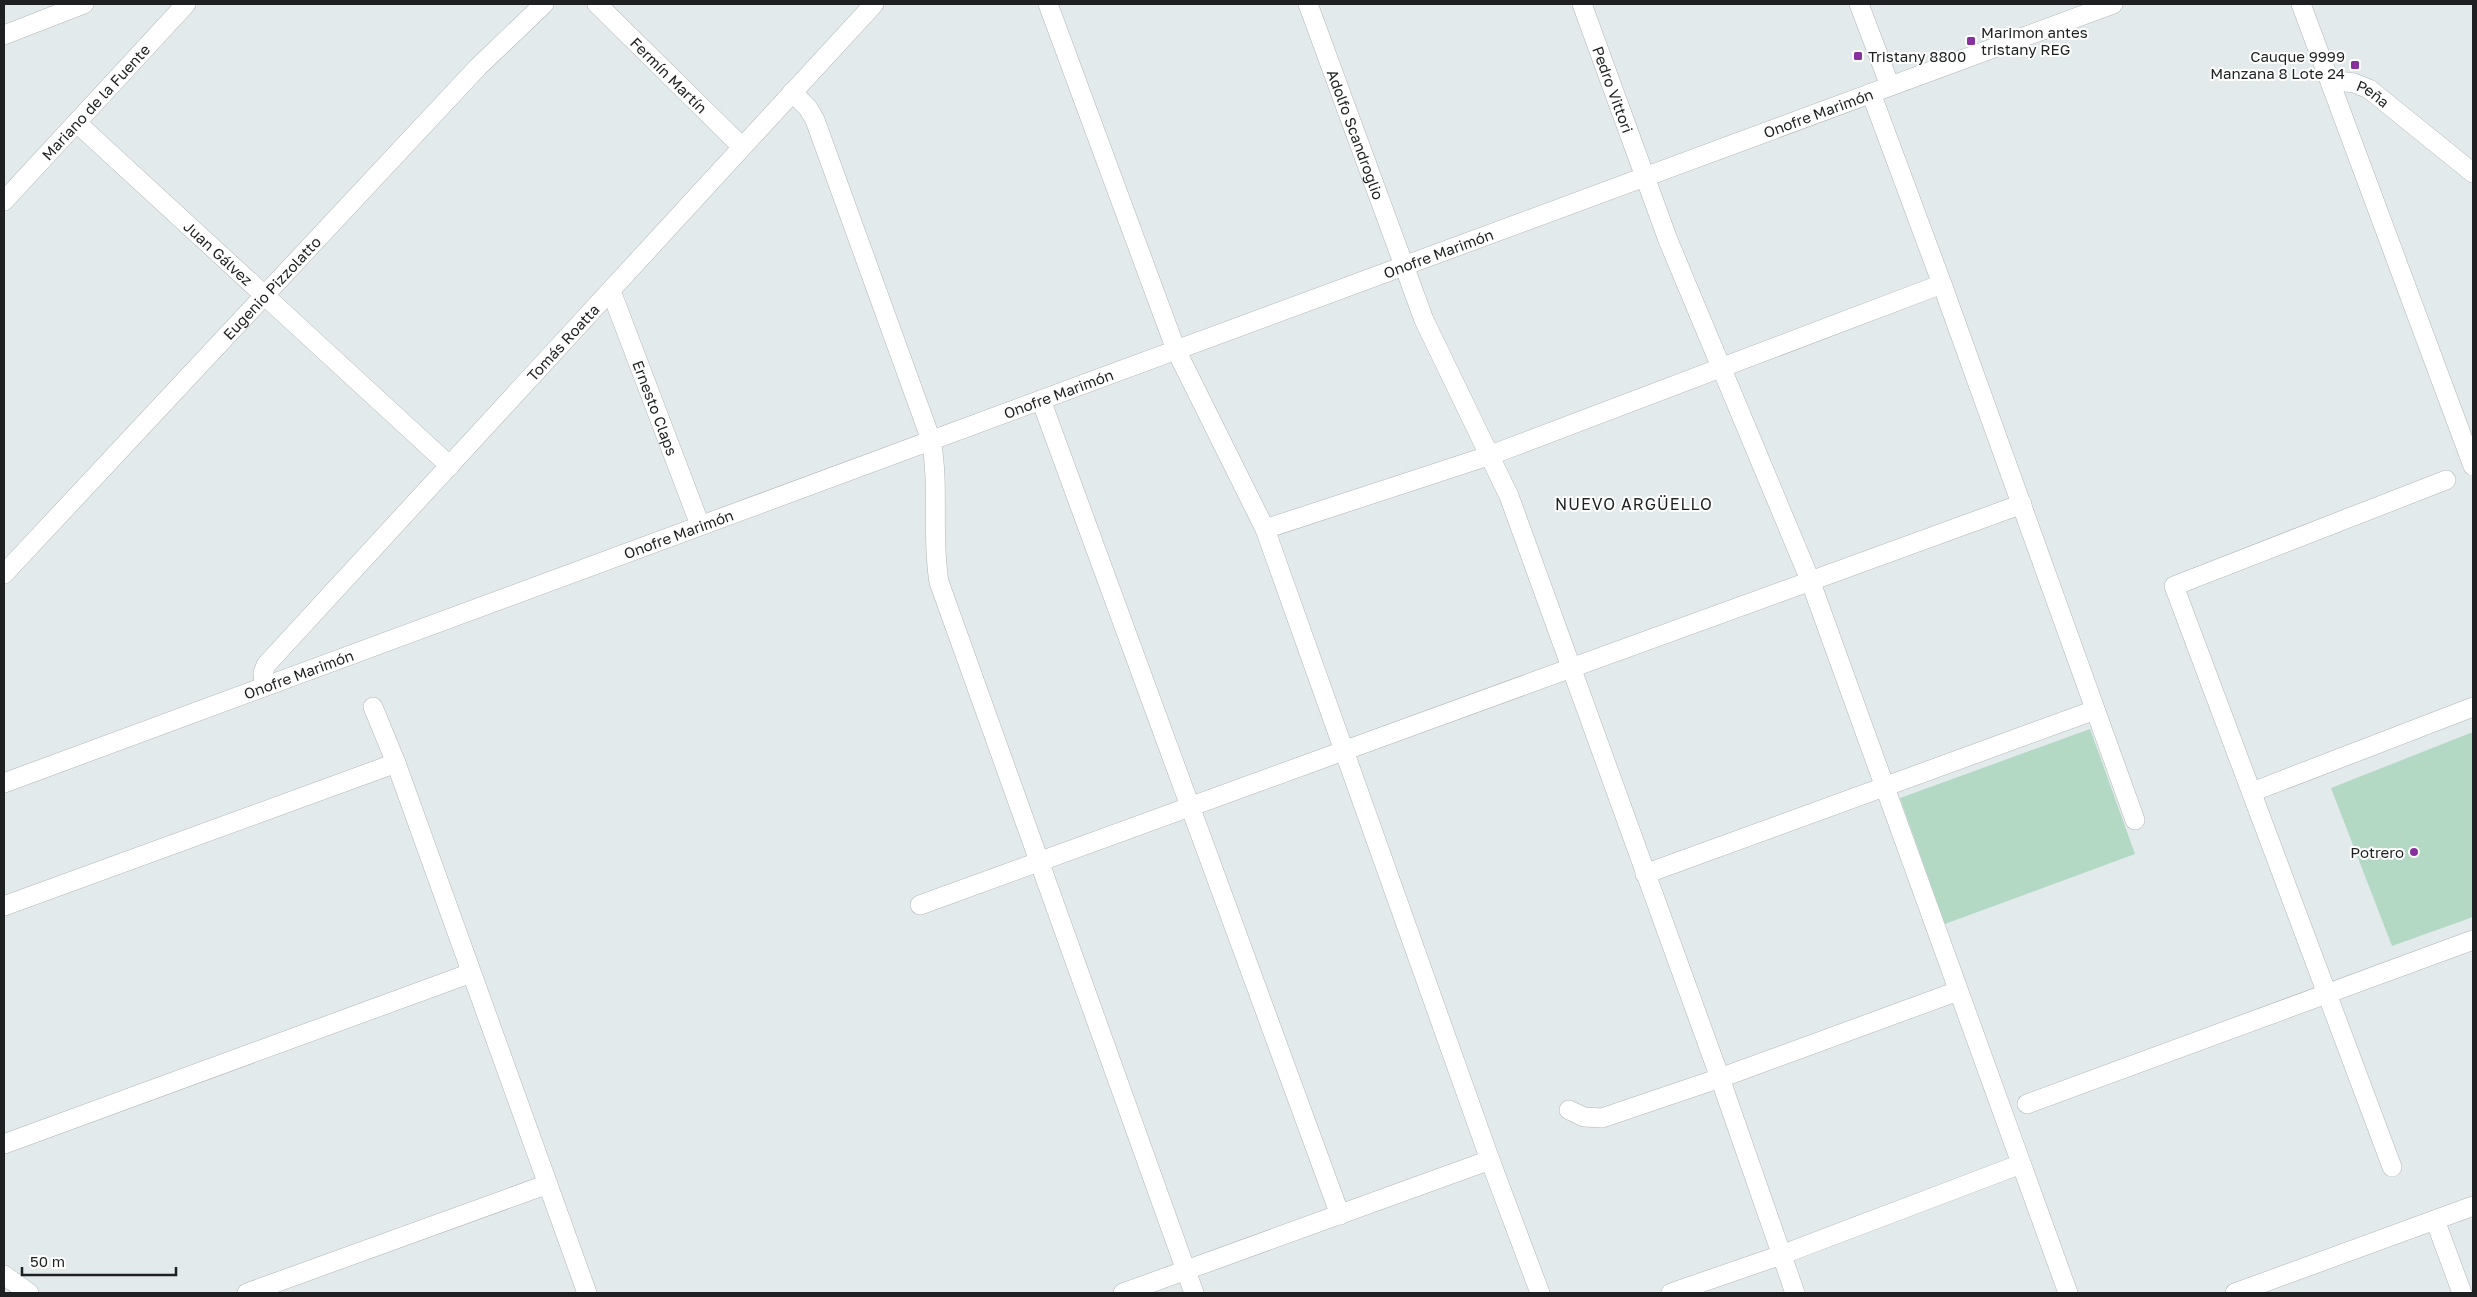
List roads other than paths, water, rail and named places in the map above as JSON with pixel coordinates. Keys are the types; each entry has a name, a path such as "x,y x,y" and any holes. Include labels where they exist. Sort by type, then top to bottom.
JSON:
{"street":[{"path":"4,35 84,4"},
{"name":"Mariano de la Fuente","path":"4,200 186,4"},
{"name":"Eugenio Pizzolatto","path":"4,574 478,67 544,4"},
{"name":"Fermín Martín","path":"597,4 742,147"},
{"name":"Tomás Roatta","path":"264,686 263,672 266,665 874,4"},
{"path":"1048,4 1176,350 1265,529 1490,1160 1540,1293"},
{"name":"Adolfo Scandroglio","path":"1308,4 1402,266 1424,320 1491,455 1509,496 1720,1078 1795,1293"},
{"name":"Pedro Vittori","path":"1582,4 1643,176 1668,240 1810,580 2068,1293"},
{"path":"1859,4 1890,86"},
{"name":"Onofre Marimón","path":"4,783 1643,176 2113,4"},
{"path":"2301,4 2473,466"},
{"name":"Peña","path":"2330,80 2354,83 2369,89 2473,173"},
{"path":"792,92 808,108 815,120 931,440 934,456 934,556 939,582 1194,1293"},
{"path":"1871,92 2135,820"},
{"name":"Juan Gálvez","path":"77,123 450,466"},
{"path":"1265,529 1491,455 1721,366 1942,284"},
{"name":"Ernesto Claps","path":"611,291 700,525"},
{"path":"1041,400 1340,1215"},
{"path":"2392,1167 2174,586 2446,480"},
{"path":"920,904 2022,504"},
{"path":"373,707 396,763 587,1293"},
{"path":"2252,792 2473,707"},
{"path":"1645,874 2094,710"},
{"path":"4,906 396,763"},
{"path":"2027,1104 2473,940"},
{"path":"4,1144 471,973"},
{"path":"1568,1110 1584,1117 1602,1118 1720,1078 1958,991"},
{"path":"1123,1293 1490,1160"},
{"path":"1671,1293 1781,1255 2021,1164"},
{"path":"247,1293 548,1184"},
{"path":"2235,1293 2473,1206"},
{"path":"2435,1220 2462,1293"},
{"path":"4,1275 29,1293"}],"place":[{"name":"Marimon antes tristany REG","path":"1971,41"},
{"name":"Tristany 8800","path":"1858,56"},
{"name":"Cauque 9999 Manzana 8 Lote 24","path":"2355,65"},
{"name":"Potrero","path":"2414,852"}],"district":[{"name":"NUEVO ARGÜELLO","path":"1634,504"}]}
